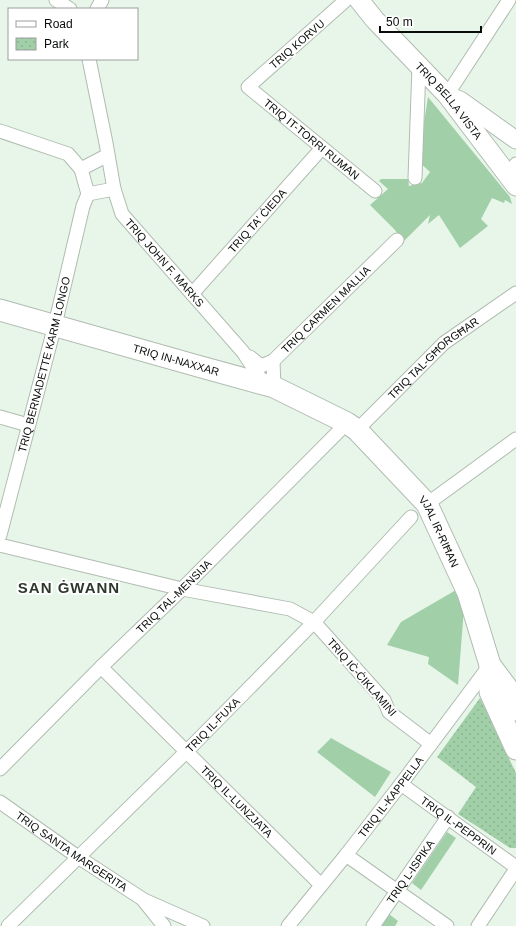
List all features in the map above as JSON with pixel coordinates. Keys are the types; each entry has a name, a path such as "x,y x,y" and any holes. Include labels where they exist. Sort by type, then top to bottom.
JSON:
{"main road":[{"name":"TRIQ BELLA VISTA","path":"349,0 375,20 447,95 513,175"},
{"name":"TRIQ IN-NAXXAR","path":"0,310 269,385 352,427"},
{"name":"VJAL IR-RIĦAN","path":"352,427 427,504 468,593 490,665 490,692 516,748"},
{"name":"VJAL IR-RIĦAN","path":"490,665 508,689 516,710"}],"street":[{"path":"56,0 68,8"},
{"name":"TRIQ KORVU","path":"248,87 349,0"},
{"path":"509,0 447,95 460,100 516,140"},
{"name":"TRIQ JOHN F. MARKS","path":"88,60 114,189 122,214 243,352 269,385"},
{"path":"415,178 419,66"},
{"name":"TRIQ IT-TORRI RUMAN","path":"248,87 375,191"},
{"path":"0,131 68,154 81,169 88,194 114,189"},
{"name":"TRIQ TA' ĊIEDA","path":"192,294 322,148"},
{"path":"81,169 108,155"},
{"name":"TRIQ BERNADETTE KARM LONGO","path":"0,535 55,325 83,206 88,194"},
{"name":"TRIQ CARMEN MALLIA","path":"269,385 273,361 397,240"},
{"name":"TRIQ TAL-GĦORGĦAR","path":"352,427 444,343 516,293"},
{"path":"237,377 243,366 243,352"},
{"name":"TRIQ JOHN F. MARKS","path":"243,352 260,366 273,361"},
{"path":"0,417 28,425"},
{"name":"TRIQ TAL-MENSIJA","path":"0,769 101,667 352,427"},
{"path":"427,504 516,439"},
{"name":"TRIQ IL-FUXA","path":"8,926 186,752 314,622 412,517"},
{"path":"0,545 182,589 290,610 314,622"},
{"name":"TRIQ IĊ-ĊIKLAMINI","path":"314,622 384,700 389,712 431,744"},
{"name":"TRIQ IL-KAPPELLA","path":"288,926 401,784 490,665"},
{"name":"TRIQ IL-LUNZJATA","path":"101,667 321,885"},
{"name":"TRIQ IL-PEPPRIN","path":"401,784 516,868"},
{"name":"TRIQ SANTA MARGERITA","path":"0,802 78,857 144,900 203,926"},
{"name":"TRIQ L-ISPIKA","path":"374,926 448,818"},
{"path":"346,855 447,926"},
{"path":"478,926 516,868"},
{"name":"TRIQ SANTA MARGERITA","path":"144,900 164,926"}],"green space":[{"path":"428,97 510,197 512,204 505,200 504,203 492,198 481,219 488,226 460,248 439,215 428,224 430,215 404,241 370,205 388,189 379,181 381,179 408,179 409,186 422,183 430,172 418,161"},
{"path":"456,590 464,608 458,685 428,664 429,657 387,645 401,622"},
{"path":"480,698 516,773 516,848 510,848 458,814 476,787 437,757"},
{"path":"331,738 391,772 375,797 317,752"},
{"path":"447,832 456,838 421,890 412,883"},
{"path":"389,914 398,921 395,926 382,926"}],"district":[{"name":"SAN ĠWANN","path":"69,587"}]}
